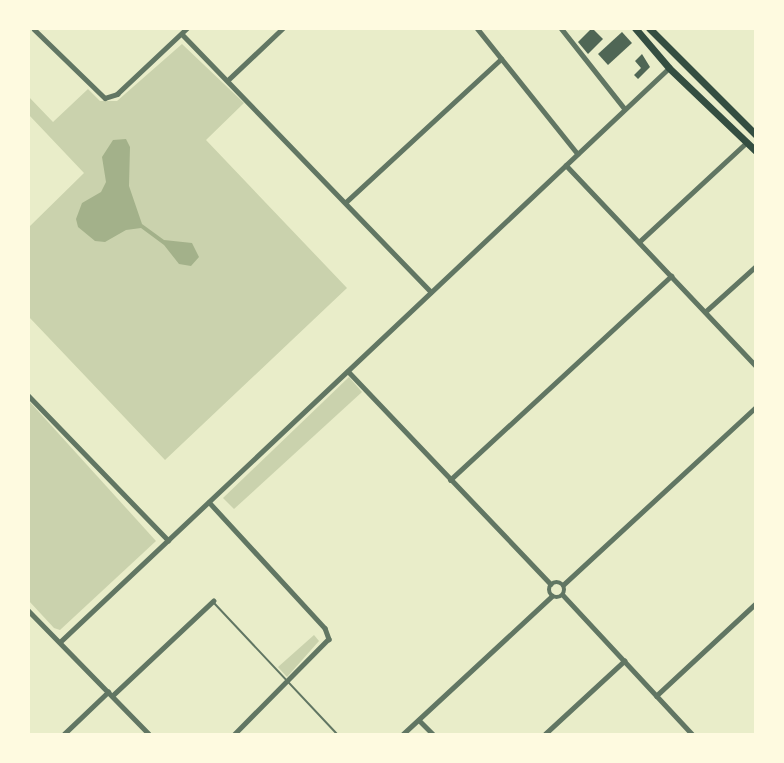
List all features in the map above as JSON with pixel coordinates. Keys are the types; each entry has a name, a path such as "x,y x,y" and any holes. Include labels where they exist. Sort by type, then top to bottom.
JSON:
{"highway":[{"path":"635,28 669,68 756,151"},
{"path":"649,28 756,135"}],"street":[{"path":"28,34 34,29 105,98 117,94 183,35 187,28"},
{"path":"229,79 283,28"},
{"path":"477,28 578,154"},
{"path":"561,28 626,109"},
{"path":"183,35 229,79 431,292"},
{"path":"346,202 501,59"},
{"path":"60,642 669,68"},
{"path":"639,242 747,142"},
{"path":"566,165 756,366"},
{"path":"705,312 756,266"},
{"path":"450,480 671,276"},
{"path":"348,371 551,584 552,596"},
{"path":"28,395 168,540"},
{"path":"692,735 563,595 563,585 756,407"},
{"path":"209,502 329,634 328,644 235,735"},
{"path":"551,584 563,585"},
{"path":"403,735 552,596 563,595"},
{"path":"64,735 213,601"},
{"path":"656,696 756,603"},
{"path":"28,610 149,735"},
{"path":"545,734 624,661"},
{"path":"419,720 433,735"}],"lane":[{"path":"213,601 337,735"}],"shaded area":[{"path":"182,44 244,103 206,140 347,288 165,460 29,317 29,227 84,173 29,115 28,96 53,122 88,89 100,101 117,101"},
{"path":"126,139 130,147 129,186 142,224 164,240 192,243 199,257 191,266 179,264 164,245 141,228 126,230 105,242 95,241 78,227 76,219 82,203 101,192 106,182 102,157 113,140"},
{"path":"349,377 362,392 234,509 223,498"},
{"path":"29,401 156,541 60,630 54,628 29,601"},
{"path":"314,635 319,641 287,677 278,667"}],"building":[{"path":"592,28 603,39 588,54 578,42"},
{"path":"622,32 632,43 608,65 598,54"},
{"path":"642,54 650,67 638,79 634,75 641,68 635,61"}]}
